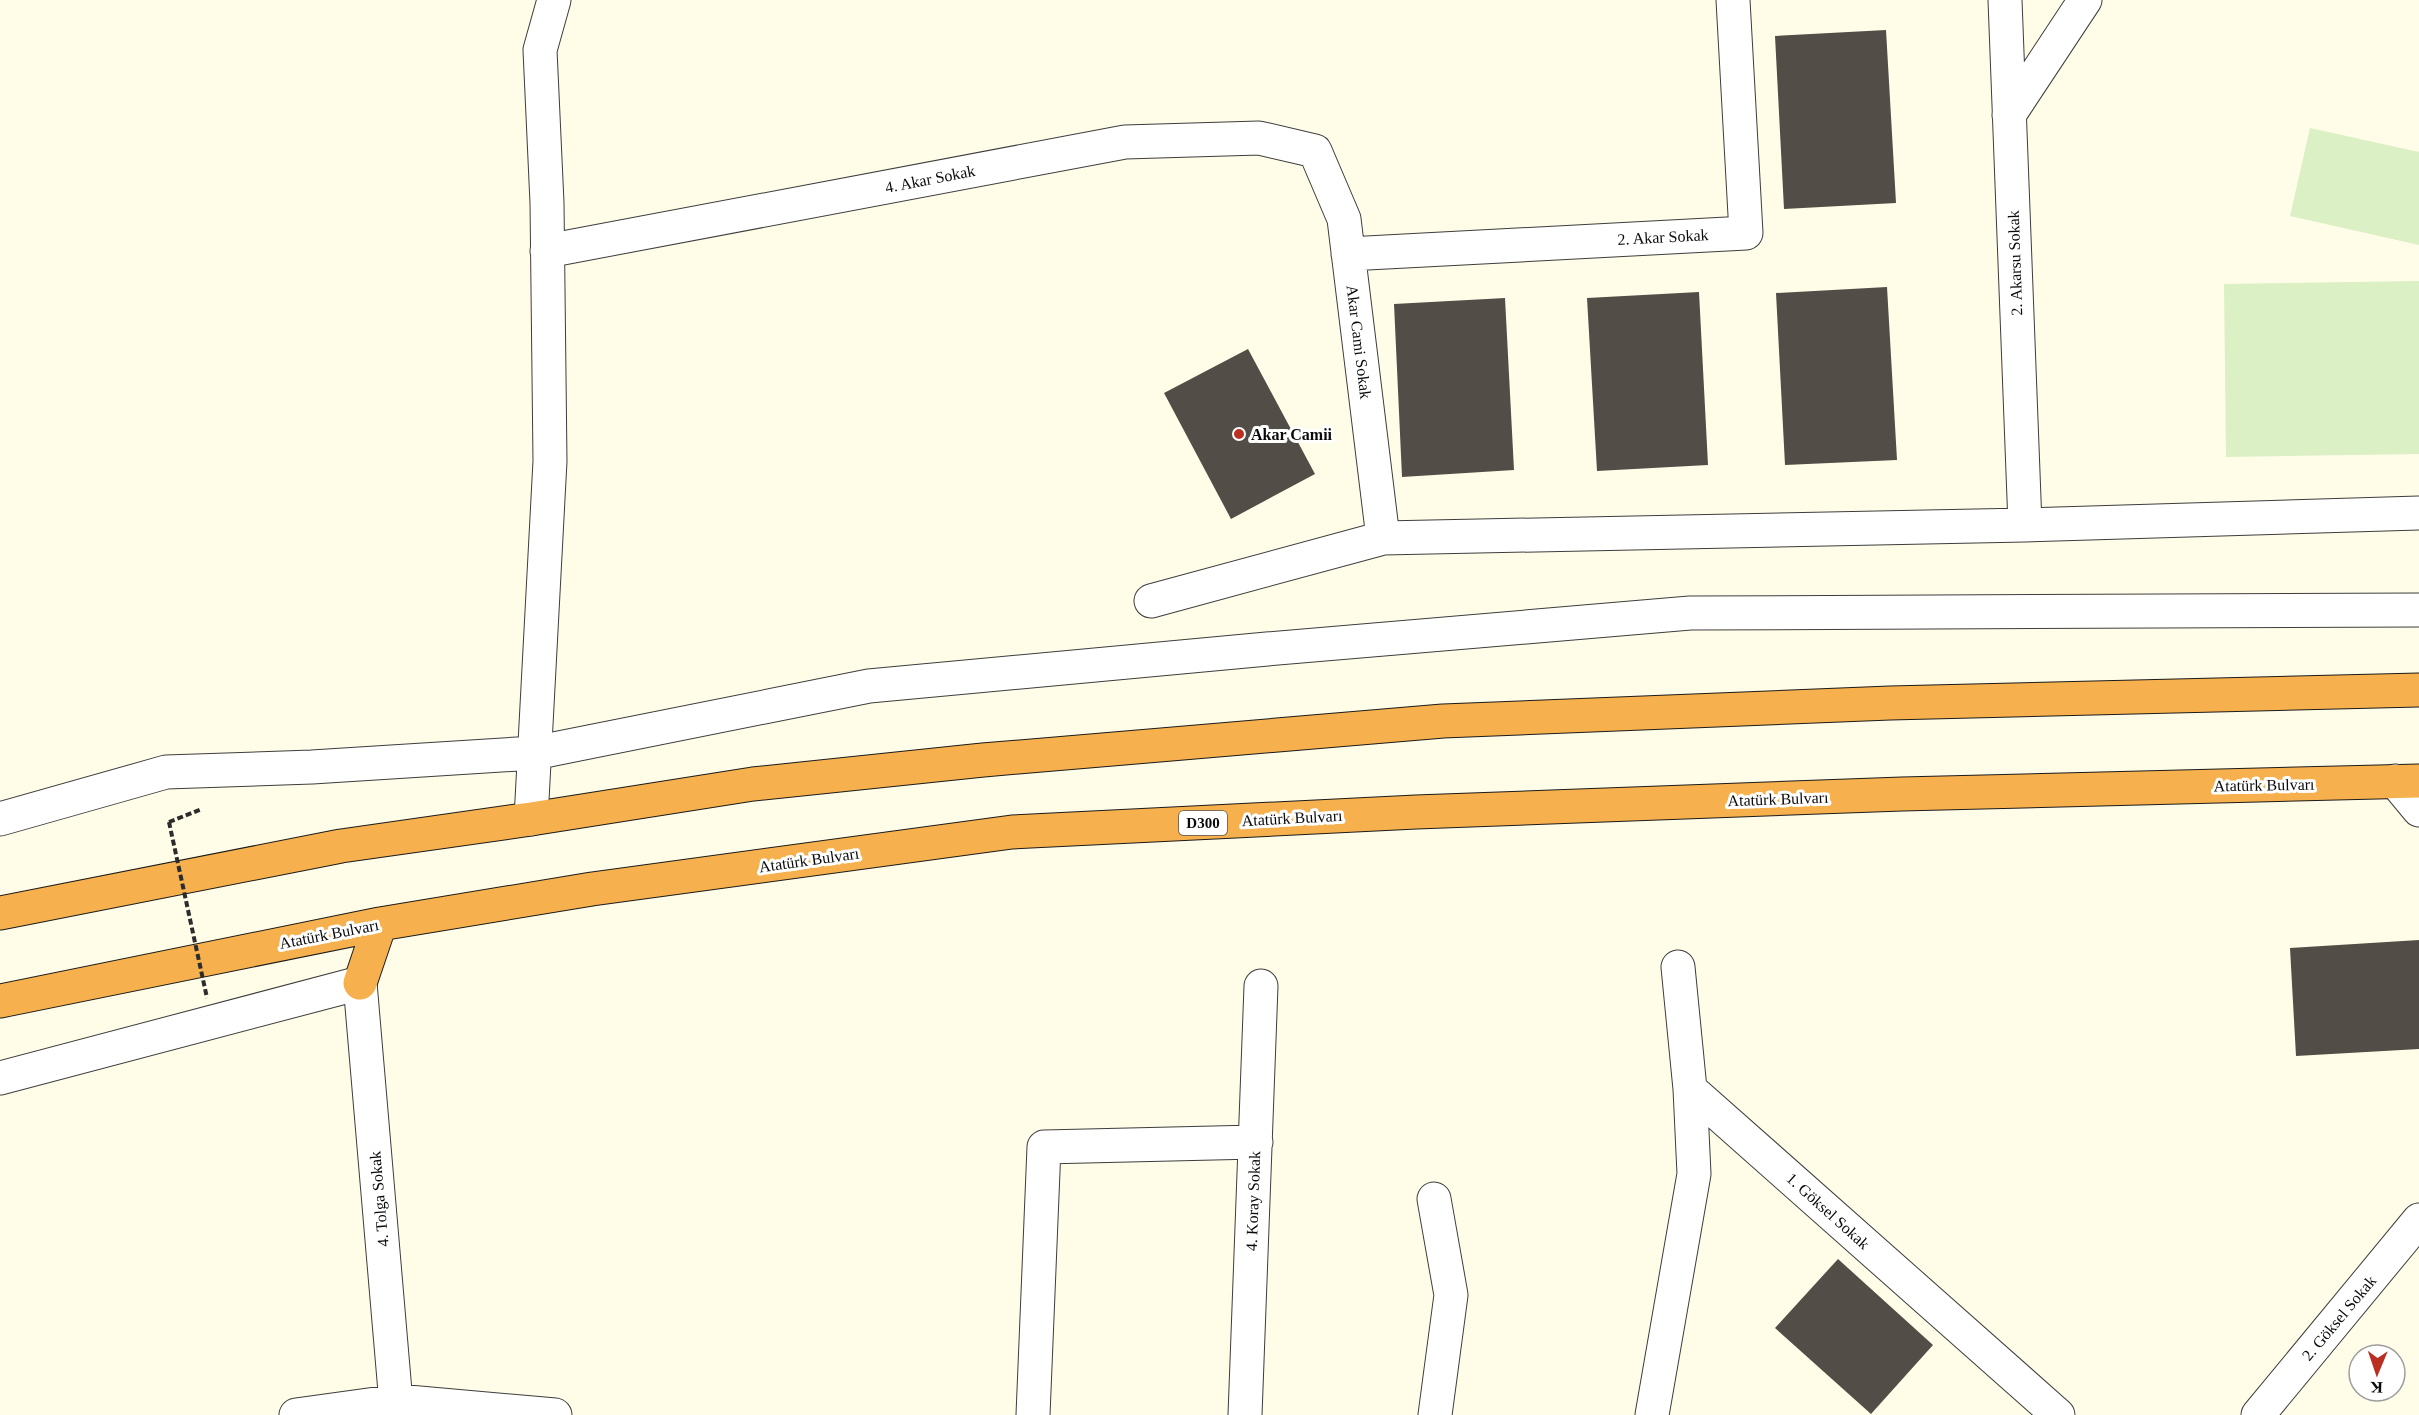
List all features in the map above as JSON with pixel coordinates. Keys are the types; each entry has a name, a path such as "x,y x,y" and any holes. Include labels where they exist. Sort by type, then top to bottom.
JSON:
{"highway":[{"path":"0,913 341,846 753,784 983,760 1443,722 1890,703 2419,690"},
{"name":"Atatürk Bulvarı","path":"0,1000 380,924 592,889 1011,832 1416,812 1879,795 2407,781"},
{"path":"360,983 380,924"}],"street":[{"path":"531,819 550,461 547,251 540,50 554,0"},
{"name":"2. Akar Sokak","path":"1348,254 1746,233 1733,0"},
{"name":"2. Akarsu Sokak","path":"2005,0 2025,525"},
{"path":"2009,115 2085,0"},
{"name":"4. Akar Sokak","path":"547,251 1125,142 1259,138 1315,151"},
{"name":"Akar Cami Sokak","path":"1315,151 1344,219 1383,538"},
{"path":"1151,601 1383,538 2025,525 2419,513"},
{"path":"0,819 166,771 312,767 534,753 869,686 1267,649 1690,613 2419,610"},
{"path":"2407,781 2419,810"},
{"path":"1652,1415 1694,1174 1690,1089 1678,967"},
{"path":"0,1078 360,983"},
{"name":"4. Tolga Sokak","path":"360,983 397,1408"},
{"name":"4. Koray Sokak","path":"1245,1415 1261,986"},
{"name":"1. Göksel Sokak","path":"1690,1089 2058,1415"},
{"path":"1033,1415 1044,1146 1256,1142"},
{"path":"1434,1199 1450,1295 1435,1415"},
{"name":"2. Göksel Sokak","path":"2259,1415 2419,1221"},
{"path":"296,1415 397,1408 555,1415"}],"path":[{"path":"169,822 207,999"}],"green space":[{"path":"2310,128 2419,152 2419,245 2290,216"},
{"path":"2419,281 2419,454 2226,457 2224,284"}],"building":[{"path":"1886,30 1896,203 1784,209 1775,36"},
{"path":"1887,287 1897,460 1785,465 1776,293"},
{"path":"1699,292 1708,465 1597,471 1587,298"},
{"path":"1505,298 1514,470 1402,477 1394,304"},
{"name":"Akar Camii","path":"1248,349 1315,474 1231,519 1164,393"},
{"path":"2419,940 2419,1049 2296,1056 2290,948"},
{"path":"1838,1259 1933,1345 1871,1414 1775,1328"}],"place":[{"name":"Akar Camii","path":"1239,434"}]}
